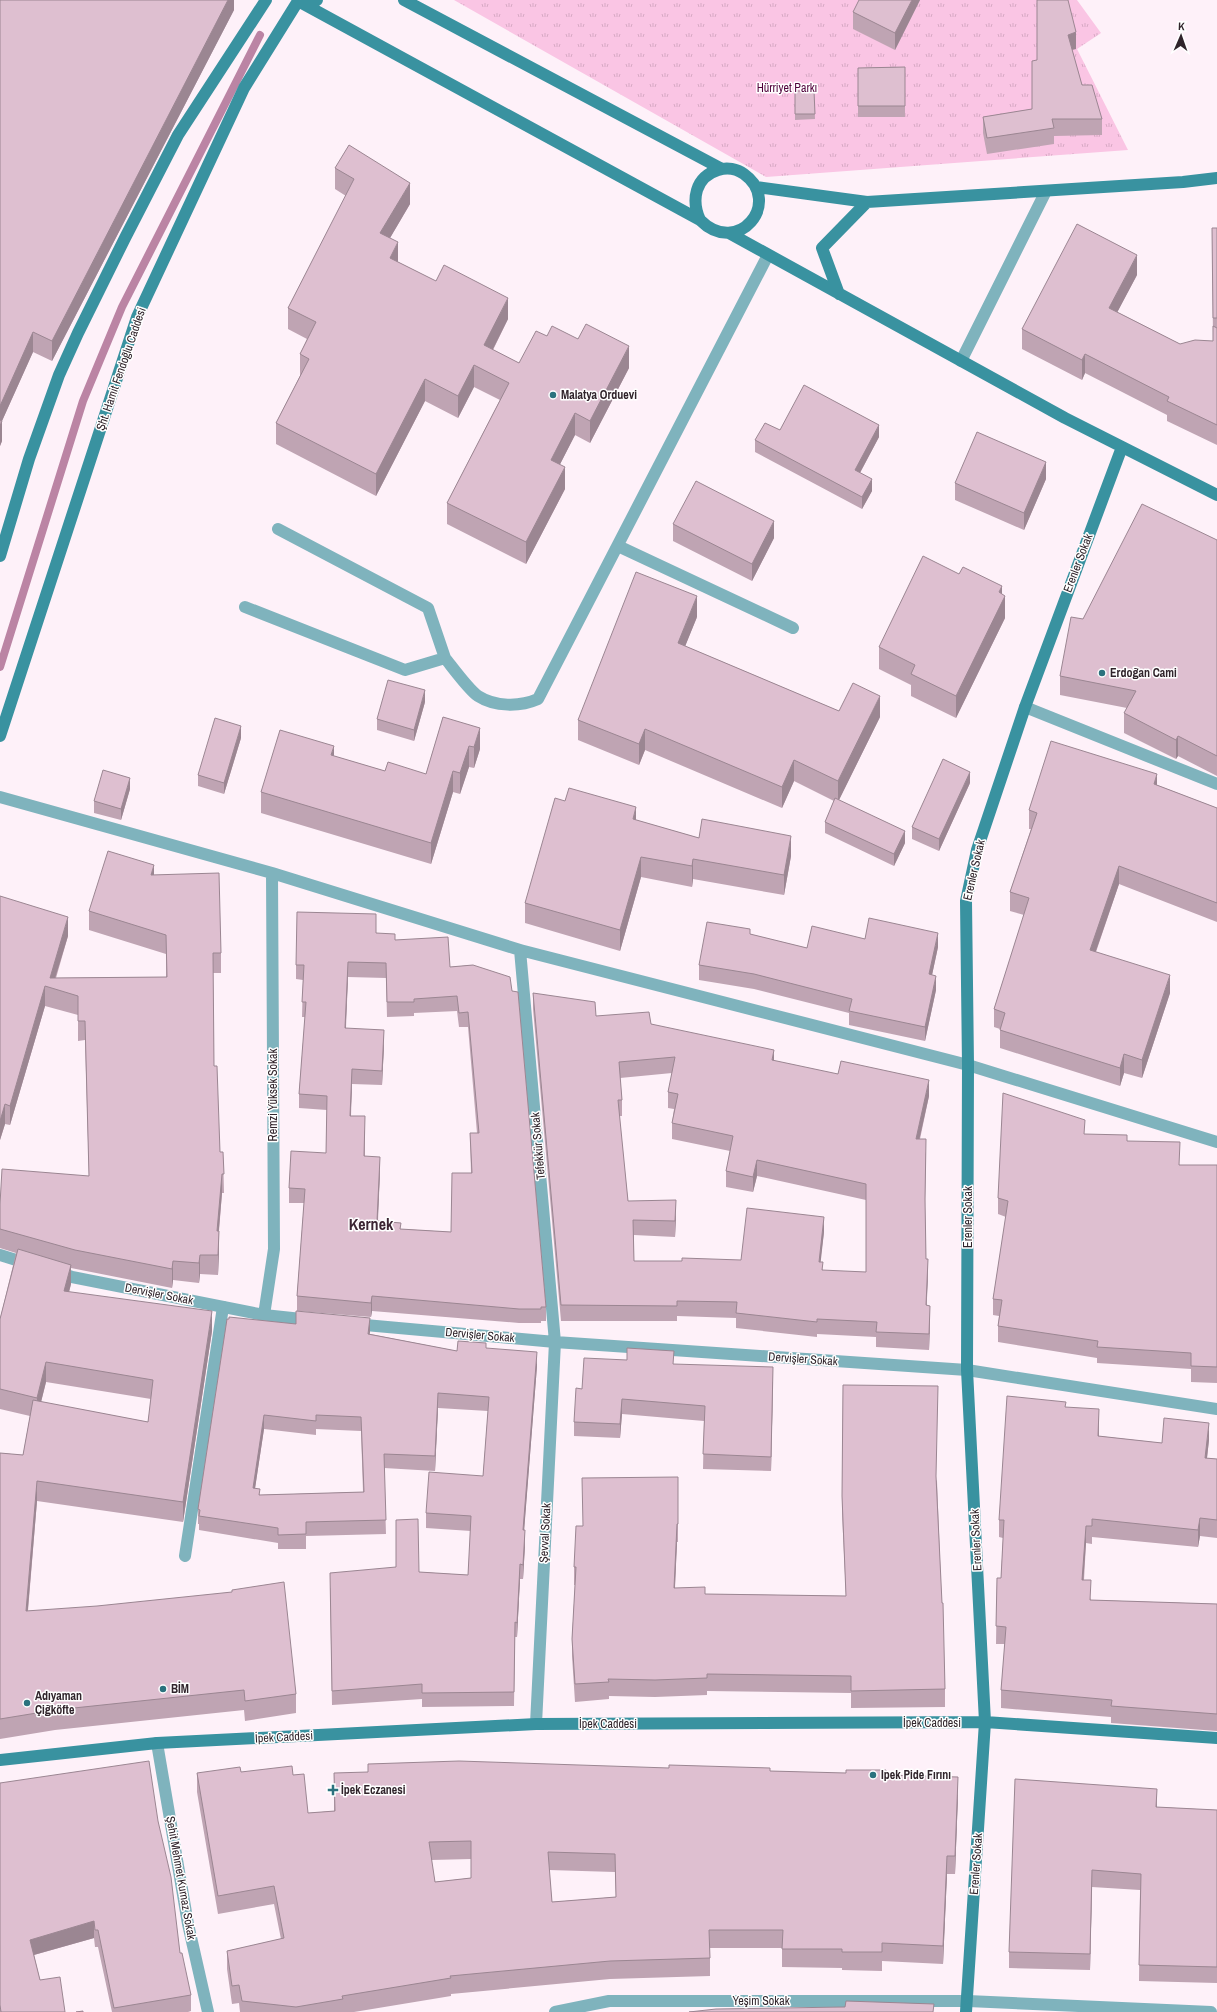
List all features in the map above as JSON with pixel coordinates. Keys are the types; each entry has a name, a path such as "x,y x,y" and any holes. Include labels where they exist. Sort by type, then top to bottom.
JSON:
{"main road":[{"path":"0,556 29,459 59,375 78,333 124,238 178,135 266,0"},
{"path":"297,1 317,0"},
{"path":"404,0 722,169"},
{"path":"297,1 700,220 708,228 718,232 729,233 740,230 749,225 759,207 759,197 756,187 750,179 742,173 732,169 722,169 712,172 703,178 697,188 694,198 695,209 700,220"},
{"name":"Şht. Hamit Fendoğlu Caddesi","path":"0,736 137,317 244,88 297,1"},
{"path":"756,187 867,202 1046,191 1217,178"},
{"path":"839,294 822,248 867,202"},
{"path":"729,233 1065,418 1217,495"},
{"name":"Erenler Sokak","path":"967,2006 985,1722 967,1370 968,1064 966,901 977,850 1024,708 1122,447"},
{"name":"İpek Caddesi","path":"0,1760 157,1743 536,1724 985,1722 1217,1738"}],"street":[{"path":"962,361 1046,191"},
{"path":"278,529 428,608 445,658 477,696 512,705 527,704 538,699 768,255"},
{"path":"618,546 793,628"},
{"path":"245,607 406,670 445,658"},
{"path":"1024,708 1217,784"},
{"path":"0,797 272,873 520,950 968,1064 1217,1142"},
{"name":"Remzi Yüksek Sokak","path":"264,1315 274,1249 272,873"},
{"name":"Tefekkür Sokak","path":"520,950 555,1342"},
{"name":"Dervişler Sokak","path":"0,1255 72,1276 222,1307 264,1315 326,1321"},
{"path":"185,1556 222,1307"},
{"name":"Dervişler Sokak","path":"342,1323 555,1342 967,1370 1217,1409"},
{"name":"Şevval Sokak","path":"536,1724 555,1342"},
{"name":"Şehit Mehmet Kurnaz Sokak","path":"157,1743 188,1924 208,2012"},
{"name":"Yeşim Sokak","path":"555,2012 610,2001 967,2006 1211,2012"}],"green space":[{"name":"Hürriyet Parkı","path":"454,0 1077,0 1101,33 1077,49 1128,150 766,177"}],"building":[{"path":"0,0 228,0 52,341 33,332 0,406"},
{"path":"859,0 912,0 895,33 853,12"},
{"path":"1037,0 1068,0 1076,32 1068,35 1082,85 1092,85 1102,119 1052,119 1054,128 987,138 983,117 1032,109 1032,61 1037,60"},
{"path":"905,67 905,106 858,106 858,68"},
{"path":"795,91 814,91 815,114 795,114"},
{"name":"Malatya Orduevi","path":"349,145 410,183 380,233 398,242 390,258 436,281 444,265 508,298 484,345 519,363 536,331 547,336 552,326 578,339 586,324 629,346 590,421 575,413 551,460 565,467 526,542 447,503 509,383 474,365 458,396 425,379 376,474 276,423 309,359 300,354 316,322 288,308 354,179 335,168"},
{"path":"1077,224 1137,255 1109,308 1180,344 1195,340 1213,341 1213,326 1217,328 1217,425 1167,401 1169,397 1085,354 1082,360 1022,329"},
{"path":"1212,228 1217,228 1217,318 1213,318"},
{"path":"804,385 879,425 855,470 872,479 862,497 755,440 765,423 780,430"},
{"path":"977,432 1046,462 1024,513 955,483"},
{"path":"696,481 774,521 752,564 673,524"},
{"path":"1142,504 1217,540 1217,756 1178,736 1176,740 1124,713 1136,691 1060,676 1071,617 1083,619"},
{"path":"923,556 959,574 963,567 1002,586 999,592 1005,596 956,696 911,674 915,665 879,647"},
{"path":"636,572 697,596 678,643 839,711 853,683 880,696 838,781 794,760 782,787 645,729 639,744 578,720"},
{"path":"388,680 425,690 414,730 377,719"},
{"path":"443,717 480,728 474,747 469,746 460,773 453,771 431,843 261,792 280,730 334,746 331,755 385,771 388,762 426,774"},
{"path":"215,718 241,726 224,783 198,775"},
{"path":"1051,741 1157,774 1154,784 1217,808 1217,903 1119,866 1090,950 1170,975 1142,1060 1124,1054 1120,1068 1000,1030 1005,1013 994,1009 1029,898 1010,892 1037,813 1029,810"},
{"path":"943,759 970,772 939,839 912,827"},
{"path":"103,770 130,778 121,809 94,801"},
{"path":"569,788 636,807 633,819 699,838 702,819 791,836 784,875 693,859 692,866 641,857 620,930 525,903 555,798 565,801"},
{"path":"835,798 905,831 894,854 825,822"},
{"path":"108,851 154,865 151,875 219,873 221,953 213,953 214,1066 217,1066 220,1152 223,1152 224,1174 222,1174 217,1231 219,1231 218,1255 200,1255 199,1263 173,1261 172,1269 75,1250 0,1229 2,1169 89,1176 85,1021 78,1021 78,996 45,986 10,1106 5,1104 0,1121 0,896 68,917 50,978 167,977 166,935 89,911"},
{"path":"297,912 376,914 376,933 395,934 395,940 448,937 450,967 473,965 510,977 512,991 518,992 546,1307 541,1307 541,1309 519,1309 372,1296 371,1303 297,1296 305,1189 289,1188 291,1151 326,1153 327,1096 299,1094 306,1002 302,1002 304,965 296,965","holes":["348,962 386,963 387,1002 414,1002 414,999 457,996 459,1013 468,1012 479,1133 470,1133 472,1173 452,1173 451,1232 400,1229 401,1223 377,1221 380,1157 364,1156 365,1116 350,1116 352,1069 382,1071 384,1030 345,1028"]},
{"path":"869,918 938,933 929,974 936,976 925,1027 849,1011 852,999 754,974 699,965 707,922 750,929 750,934 807,948 812,926 865,939"},
{"path":"533,993 595,1002 596,1016 649,1012 651,1024 774,1050 772,1060 838,1074 841,1061 929,1080 916,1139 926,1139 926,1259 928,1259 926,1305 930,1306 929,1334 876,1332 877,1322 817,1319 817,1322 736,1313 737,1302 677,1301 677,1306 561,1305","holes":["675,1057 668,1092 678,1094 672,1123 733,1136 726,1171 753,1177 757,1160 866,1184 866,1272 822,1270 823,1262 819,1262 824,1217 747,1208 741,1260 682,1258 682,1261 634,1261 633,1220 675,1221 676,1200 628,1201 618,1100 622,1100 619,1062"]},
{"path":"1003,1093 1085,1120 1084,1134 1127,1135 1127,1141 1180,1142 1179,1165 1217,1165 1217,1367 1191,1366 1191,1353 1097,1347 1098,1341 998,1326 1002,1300 993,1299 1008,1201 998,1198"},
{"path":"18,1249 71,1265 64,1291 212,1311 183,1502 37,1481 26,1611 97,1606 232,1592 232,1590 284,1582 296,1694 245,1701 244,1690 55,1710 0,1719 0,1453 23,1455 33,1400 148,1422 153,1380 46,1362 37,1398 0,1389 0,1319"},
{"path":"296,1311 370,1318 368,1334 457,1351 458,1341 486,1343 486,1348 537,1352 523,1530 525,1530 523,1565 520,1564 517,1623 515,1622 514,1692 422,1693 422,1684 332,1691 330,1573 396,1567 396,1520 418,1519 419,1572 468,1575 471,1516 426,1513 429,1472 483,1476 489,1397 438,1393 435,1456 384,1454 386,1520 306,1522 306,1534 278,1535 278,1528 199,1516 200,1510 198,1509 227,1319 229,1319 229,1317 296,1324","holes":["264,1415 316,1421 316,1415 361,1417 364,1492 259,1495 260,1489 253,1488"]},
{"path":"627,1348 674,1351 673,1364 773,1367 771,1457 703,1454 705,1406 622,1399 620,1424 574,1422 576,1388 582,1389 584,1358 627,1360"},
{"path":"843,1385 938,1386 936,1476 943,1603 945,1689 851,1691 851,1676 707,1674 707,1678 655,1680 608,1679 609,1682 575,1684 572,1639 576,1567 574,1567 576,1526 583,1526 582,1478 678,1477 678,1524 674,1588 705,1587 705,1594 846,1596 842,1496"},
{"path":"1007,1396 1066,1402 1065,1407 1099,1409 1098,1436 1162,1443 1164,1418 1209,1423 1205,1458 1217,1459 1217,1520 1200,1518 1198,1530 1092,1519 1092,1526 1086,1526 1082,1580 1091,1580 1090,1600 1217,1604 1217,1714 1111,1706 1112,1700 1001,1690 1006,1627 996,1626 997,1578 1001,1578 1004,1520 999,1520"},
{"path":"149,1761 158,1821 171,1877 180,1953 182,1953 191,1995 114,2008 98,1930 95,1930 94,1921 30,1940 40,1980 60,1977 65,2012 1,2012 0,1783"},
{"path":"459,1761 669,1768 669,1765 770,1768 770,1771 846,1773 846,1770 886,1770 886,1775 958,1777 955,1856 947,1856 943,1946 882,1943 882,1952 842,1952 842,1949 782,1949 783,1930 709,1930 710,1958 610,1961 450,1976 451,1978 342,1996 343,1999 296,2007 242,2001 239,1985 232,1986 227,1951 284,1938 274,1886 218,1896 197,1773 240,1767 241,1772 292,1766 293,1775 304,1774 308,1813 335,1811 334,1773 368,1772 368,1764","holes":["471,1841 471,1878 435,1882 429,1842","548,1852 615,1854 616,1897 552,1902"]},
{"path":"1015,1779 1157,1789 1156,1807 1217,1810 1217,1967 1139,1965 1141,1874 1092,1870 1090,1954 1009,1952"},
{"path":"846,2001 934,2004 933,2012 689,2012 716,2009 845,2007"}],"waterway":[{"path":"0,667 83,401 122,307 260,35"}],"place":[{"name":"Malatya Orduevi","path":"553,395"},
{"name":"Erdoğan Cami","path":"1102,673"},
{"name":"BİM","path":"163,1689"},
{"name":"Adıyaman Çiğköfte","path":"27,1703"},
{"name":"Ipek Pide Fırını","path":"873,1775"},
{"name":"İpek Eczanesi","path":"333,1790"}],"district":[{"name":"Kernek","path":"371,1224"}]}
